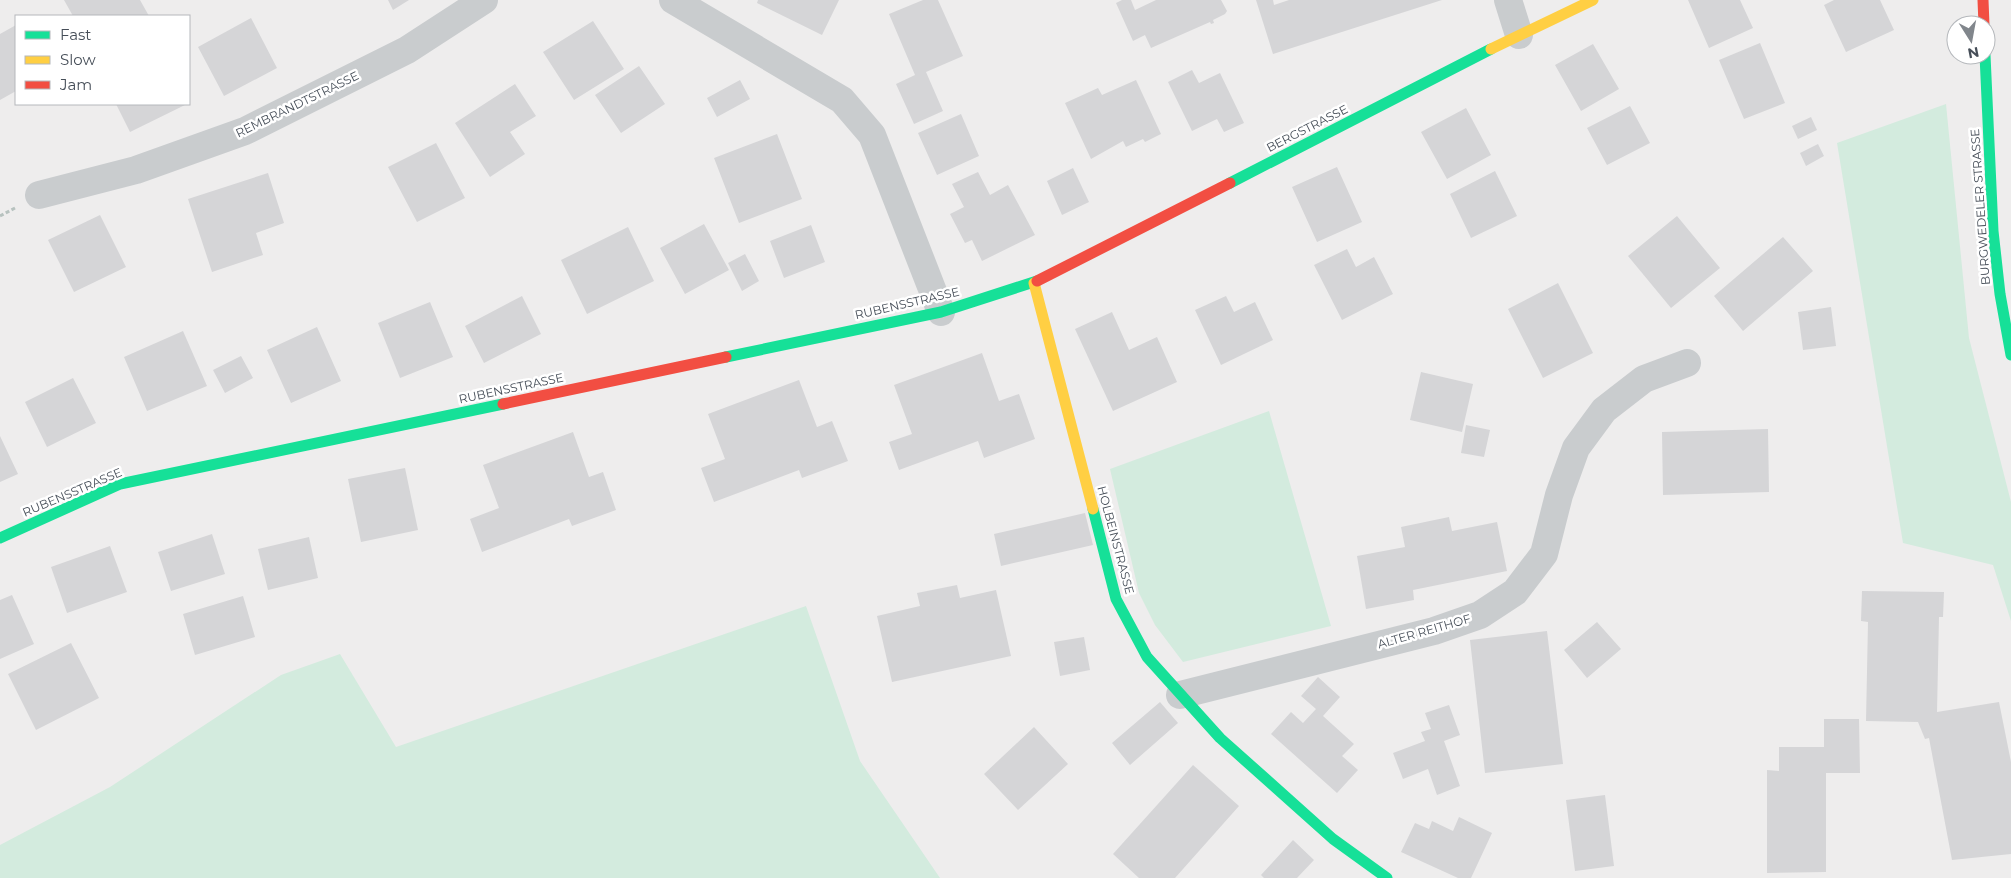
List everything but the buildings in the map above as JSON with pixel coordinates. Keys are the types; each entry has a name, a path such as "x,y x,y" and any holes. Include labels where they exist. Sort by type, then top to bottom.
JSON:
{"street":[{"name":"REMBRANDTSTRASSE","path":"39,195 136,170 245,131 407,50 484,0"},
{"path":"673,0 842,100 872,135 941,312"},
{"path":"1508,0 1519,35"},
{"name":"BERGSTRASSE","path":"1034,283 1519,35 1593,0"},
{"path":"1983,0 1984,15"},
{"name":"BURGWEDELER STRASSE","path":"1985,65 1993,230 2000,294 2011,356"},
{"name":"RUBENSSTRASSE","path":"0,538 120,484 941,312 1034,283"},
{"name":"HOLBEINSTRASSE","path":"1034,283 1116,599 1148,657 1220,738 1267,782 1333,839 1387,878"},
{"name":"ALTER REITHOF","path":"1180,695 1434,631 1480,615 1508,597 1515,592 1544,554 1559,495 1576,448 1604,410 1644,379 1687,363"}],"green space":[{"path":"1946,104 1969,338 2011,502 2011,621 1993,565 1903,543 1837,143"},
{"path":"1269,411 1331,626 1183,662 1155,625 1139,593 1110,469"},
{"path":"806,606 860,761 940,878 0,878 0,845 110,787 281,675 340,654 396,747"}],"traffic: fast":[{"path":"1230,183 1491,49"},
{"path":"1985,65 1993,231 2000,294 2011,355"},
{"path":"726,357 941,312 1037,281"},
{"path":"0,538 120,484 503,404"},
{"path":"1093,509 1116,599 1147,657 1220,738 1333,839 1387,878"}],"traffic: slow":[{"path":"1491,49 1593,0"},
{"path":"1034,283 1093,509"}],"traffic: jam":[{"path":"1983,0 1984,15"},
{"path":"1037,281 1230,183"},
{"path":"503,404 726,357"}]}
